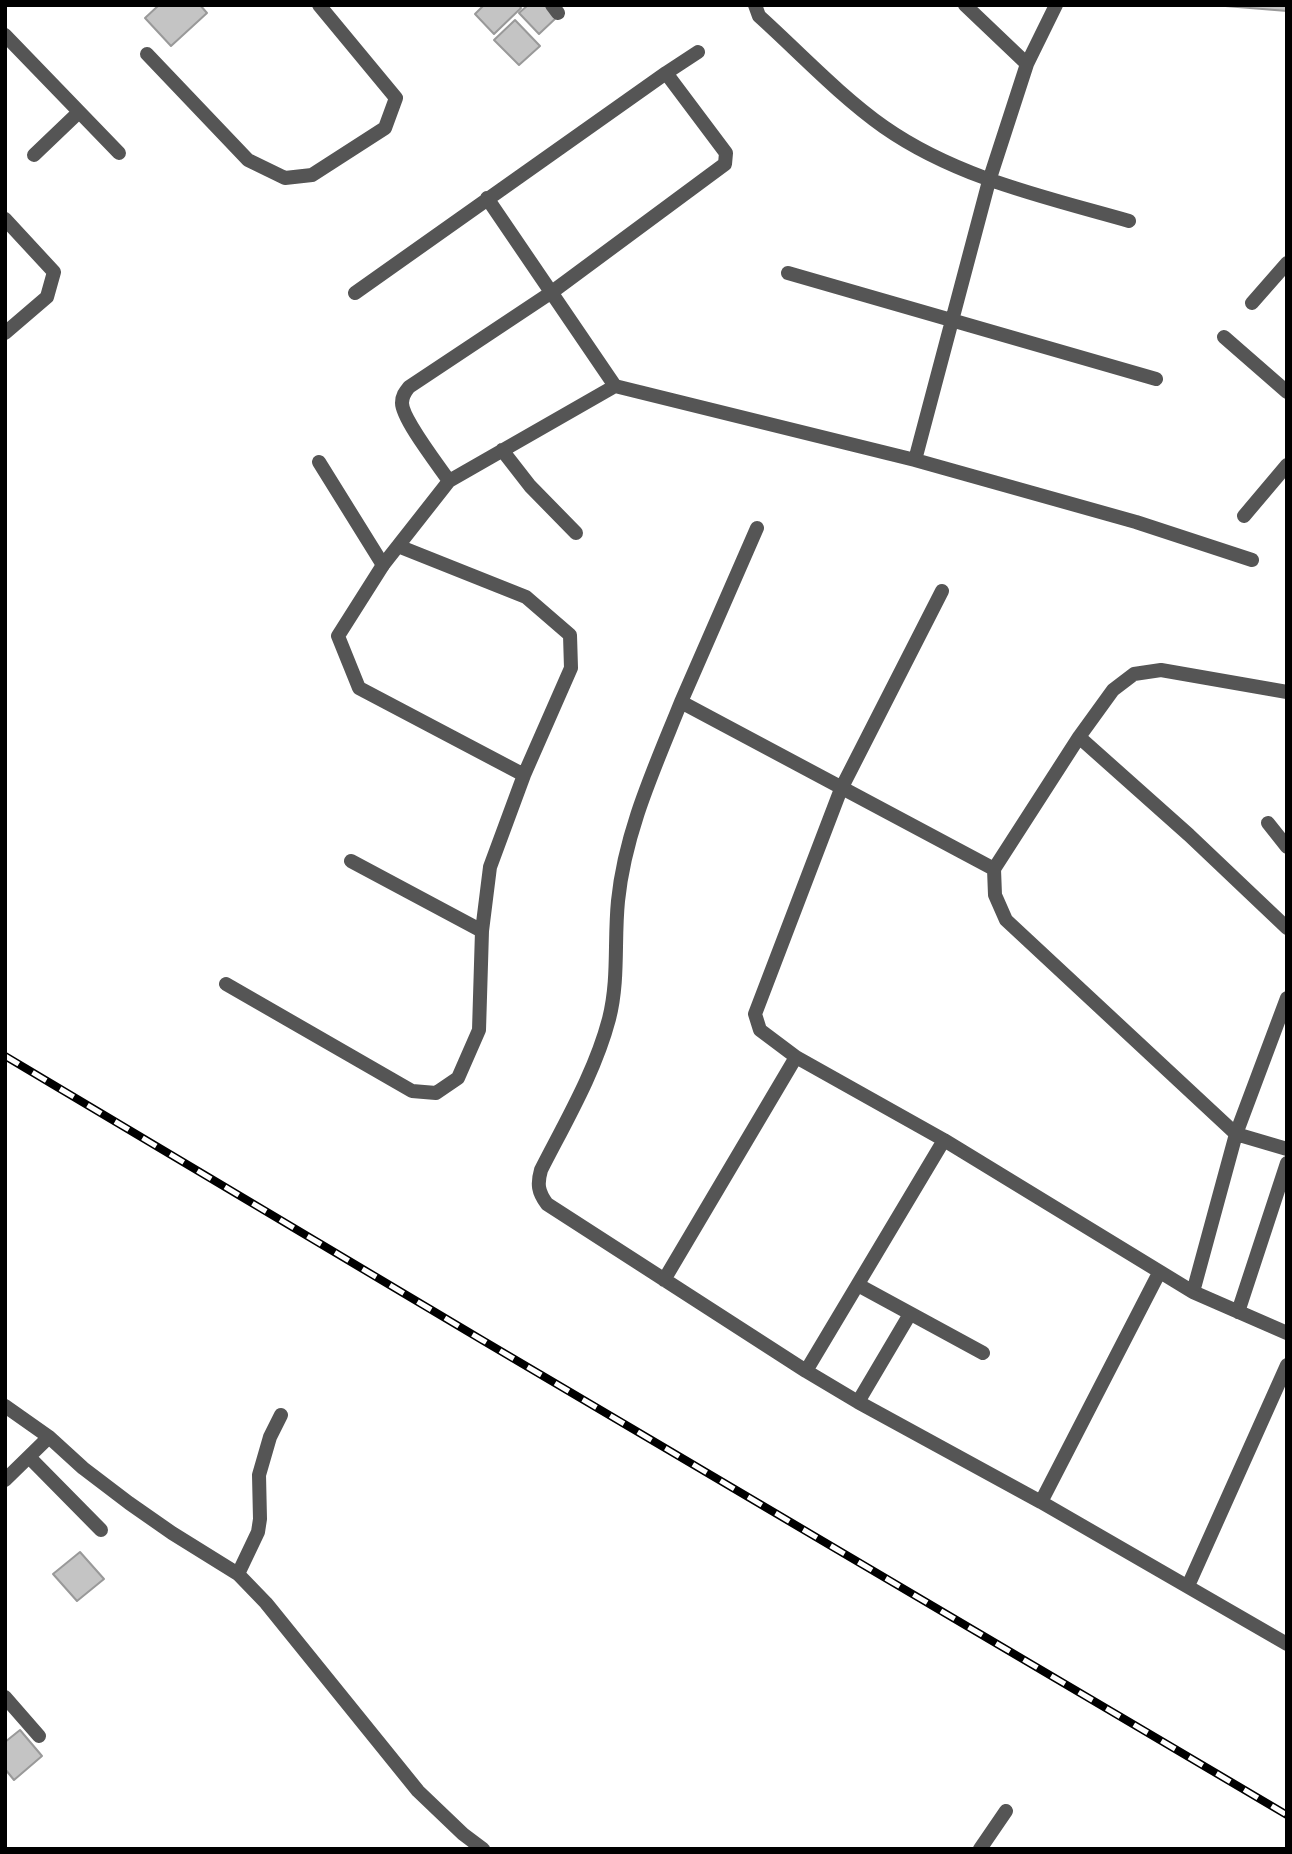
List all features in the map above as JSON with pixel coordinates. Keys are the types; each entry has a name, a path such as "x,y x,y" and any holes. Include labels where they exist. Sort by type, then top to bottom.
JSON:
{"street":[{"path":"147,54 248,160 285,178 312,175 385,128 396,98 319,5"},
{"path":"755,5 760,16 884,127 919,148 989,181 1129,221"},
{"path":"965,5 1027,64"},
{"path":"915,460 989,181 1027,64 1056,5"},
{"path":"5,34 119,153"},
{"path":"355,293 486,198 698,52"},
{"path":"449,481 408,419 402,403 403,394 409,387 552,292 725,164 726,153 666,74"},
{"path":"34,155 79,112"},
{"path":"486,198 615,386 915,460 1136,522 1252,560"},
{"path":"5,219 54,272 47,297 5,333"},
{"path":"1252,303 1287,263"},
{"path":"788,273 1156,379"},
{"path":"1224,337 1287,392"},
{"path":"524,775 359,688 338,636 383,565 449,481 615,386"},
{"path":"502,450 530,486 576,533"},
{"path":"319,462 383,565"},
{"path":"1244,516 1287,465"},
{"path":"757,528 681,702 637,812 618,902 616,977 609,1017 596,1061 541,1170 539,1193 547,1204 806,1371 1287,1644"},
{"path":"226,984 412,1091 436,1093 457,1077 479,1030 482,930 490,867 524,775 571,668 570,635 526,597 398,546"},
{"path":"942,591 841,789 755,1014 760,1030 796,1057 1048,1202 1158,1273 1193,1292 1287,1333"},
{"path":"1283,1147 1236,1134 1006,919 995,895 994,869 1113,690 1134,674 1161,670 1287,692"},
{"path":"681,702 994,869"},
{"path":"1080,737 1287,928"},
{"path":"1268,823 1287,847"},
{"path":"351,861 482,930"},
{"path":"1193,1292 1236,1134 1287,998"},
{"path":"664,1280 796,1057"},
{"path":"806,1371 944,1140"},
{"path":"1238,1312 1287,1163"},
{"path":"1041,1502 1158,1273"},
{"path":"858,1285 983,1353"},
{"path":"858,1402 910,1314"},
{"path":"1188,1586 1287,1365"},
{"path":"5,1406 49,1437 83,1468 129,1503 238,1574 266,1603 418,1791 463,1834 483,1849"},
{"path":"238,1574 258,1532 259,1475 270,1437 281,1415"},
{"path":"5,1480 49,1437"},
{"path":"29,1457 101,1530"},
{"path":"5,1696 39,1735"},
{"path":"980,1849 1006,1811"}],"building":[{"path":"159,5 200,5 207,13 171,46 145,18"},
{"path":"484,5 519,5 521,8 494,34 475,14"},
{"path":"528,5 546,5 557,17 539,34 519,13"},
{"path":"1213,5 1287,5 1287,11"},
{"path":"515,20 540,46 519,65 494,40"},
{"path":"80,1552 104,1579 77,1601 53,1574"},
{"path":"20,1730 42,1756 14,1780 5,1769 5,1742"}],"railway":[{"path":"5,1056 1287,1815"}]}
